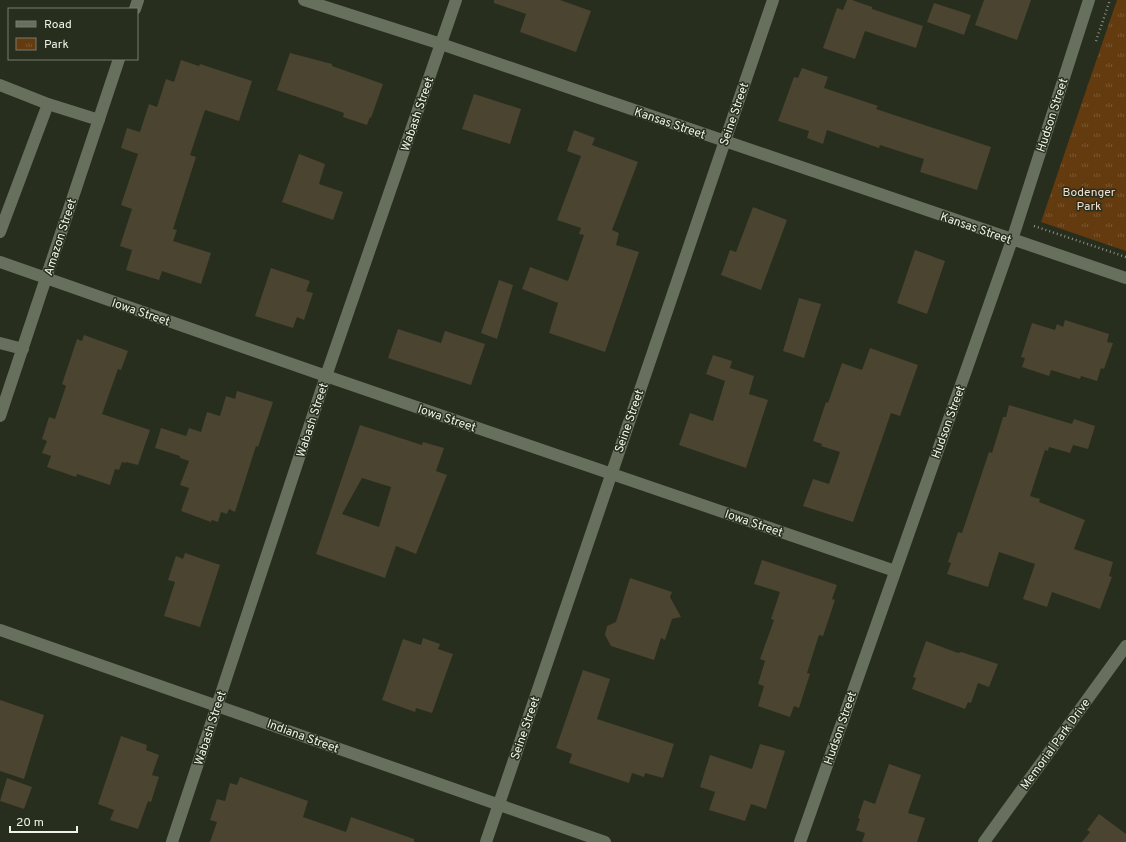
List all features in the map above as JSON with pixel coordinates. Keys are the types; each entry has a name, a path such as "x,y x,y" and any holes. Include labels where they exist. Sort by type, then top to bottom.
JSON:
{"street":[{"name":"Kansas Street","path":"304,0 441,44 724,142 1126,278"},
{"name":"Wabash Street","path":"172,842 326,376 456,0"},
{"name":"Seine Street","path":"486,842 773,0"},
{"name":"Hudson Street","path":"800,842 1012,240 1089,0"},
{"name":"Amazon Street","path":"0,416 119,60"},
{"path":"0,85 48,104 99,120"},
{"path":"0,232 48,104"},
{"name":"Iowa Street","path":"0,262 326,376 895,571"},
{"path":"0,343 23,348"},
{"name":"Indiana Street","path":"0,630 218,705 499,806 605,842"},
{"name":"Memorial Park Drive","path":"984,842 1126,646"}],"path":[{"path":"1096,42 1110,0"},
{"path":"1036,218 1034,226 1126,257"}],"green space":[{"name":"Bodenger Park","path":"1117,0 1126,0 1126,251 1041,222"}],"building":[{"path":"494,0 560,0 591,11 576,52 520,32 526,14 494,3"},
{"path":"847,0 852,0 872,7 872,9 923,26 916,48 865,31 855,59 823,48 837,8 843,10"},
{"path":"984,0 1031,0 1017,40 975,25"},
{"path":"934,3 971,15 964,35 927,22"},
{"path":"290,53 332,64 332,66 383,84 367,125 343,117 344,113 277,90"},
{"path":"181,60 199,66 200,64 252,81 239,121 205,110 190,155 196,157 173,229 177,230 173,241 211,253 201,284 162,271 159,280 126,270 132,250 120,246 132,209 121,205 138,154 121,148 127,128 140,132 149,104 157,107 166,79 174,82"},
{"path":"802,68 828,77 824,88 878,106 876,109 991,147 977,190 920,172 924,159 880,145 879,148 827,130 823,144 807,138 809,131 778,121 794,77 798,78"},
{"path":"474,94 521,109 510,144 462,129"},
{"path":"574,130 595,138 592,145 638,162 612,230 619,233 616,245 639,252 605,352 549,333 558,303 522,289 530,267 568,281 584,235 579,234 581,228 557,220 581,156 567,151"},
{"path":"299,154 325,164 319,184 343,192 333,220 282,202"},
{"path":"753,207 787,220 761,290 721,275 730,250 736,252"},
{"path":"915,250 945,261 927,314 897,303"},
{"path":"271,268 310,281 306,291 313,293 304,320 297,317 293,328 255,316"},
{"path":"499,280 513,285 497,339 481,333"},
{"path":"799,298 821,304 804,358 783,351"},
{"path":"1065,320 1109,334 1107,342 1113,343 1104,369 1101,368 1097,381 1081,376 1080,379 1051,370 1049,376 1022,367 1025,358 1021,357 1032,323 1055,330 1057,324 1063,327"},
{"path":"398,329 441,343 445,331 485,344 471,385 388,358"},
{"path":"84,335 128,351 121,370 118,369 102,414 150,430 138,465 122,462 119,470 115,469 110,485 77,474 76,477 47,467 51,456 42,453 47,441 42,439 49,417 55,419 66,386 62,384 77,339 82,341"},
{"path":"870,348 918,365 900,416 891,413 853,522 803,506 813,479 829,484 840,452 821,446 822,444 813,441 826,402 828,403 842,363 862,370"},
{"path":"713,355 732,361 730,368 754,376 749,394 768,400 746,468 679,445 690,413 713,421 725,381 706,374"},
{"path":"237,391 273,402 258,447 256,446 235,512 229,509 227,514 221,512 218,522 212,520 211,522 181,511 189,488 180,485 189,461 180,458 180,456 155,448 161,428 186,436 189,428 201,432 207,412 220,416 226,396 235,399"},
{"path":"1009,405 1072,424 1074,419 1095,426 1088,449 1073,445 1070,453 1049,447 1048,451 1045,450 1030,496 1040,499 1039,502 1085,520 1074,549 1113,562 1109,576 1112,577 1100,609 1052,592 1047,607 1023,599 1035,564 999,552 988,587 947,574 951,563 948,562 958,532 962,533 989,452 992,453 1003,417 1006,417"},
{"path":"360,425 422,445 423,442 444,448 436,471 447,475 416,554 396,546 385,578 316,554","holes":["362,478 391,487 379,527 342,514"]},
{"path":"185,553 220,565 200,627 164,616 175,582 168,580 176,556 183,559"},
{"path":"762,560 837,585 832,599 835,600 823,636 819,635 807,673 810,674 799,708 794,706 790,717 758,706 764,686 758,684 765,661 760,659 774,620 771,619 780,592 754,584"},
{"path":"630,578 672,592 670,597 681,617 672,619 665,640 661,638 654,660 611,646 605,635 607,626 616,622"},
{"path":"423,638 440,644 438,649 453,654 432,713 416,708 415,712 382,700 403,639 421,645"},
{"path":"926,641 958,653 961,652 998,664 989,687 978,683 971,703 968,702 965,709 912,689 916,678 913,677"},
{"path":"583,670 610,679 597,719 674,744 663,778 645,773 644,777 632,773 629,783 569,763 572,754 556,748"},
{"path":"0,700 44,715 24,779 0,771"},
{"path":"121,736 147,745 146,750 159,755 152,775 159,777 151,802 148,801 138,829 110,820 114,810 98,804"},
{"path":"760,744 785,751 766,809 751,804 745,821 709,810 715,792 700,787 710,755 752,769"},
{"path":"889,764 921,775 908,813 925,818 917,842 862,842 865,833 856,830 864,800 875,804"},
{"path":"240,777 308,801 303,817 346,832 351,817 414,839 414,842 210,842 217,822 210,820 217,799 225,801 230,783 237,785"},
{"path":"7,778 32,787 24,809 0,801"},
{"path":"1099,814 1126,834 1126,842 1082,842 1090,832 1087,830"}]}
